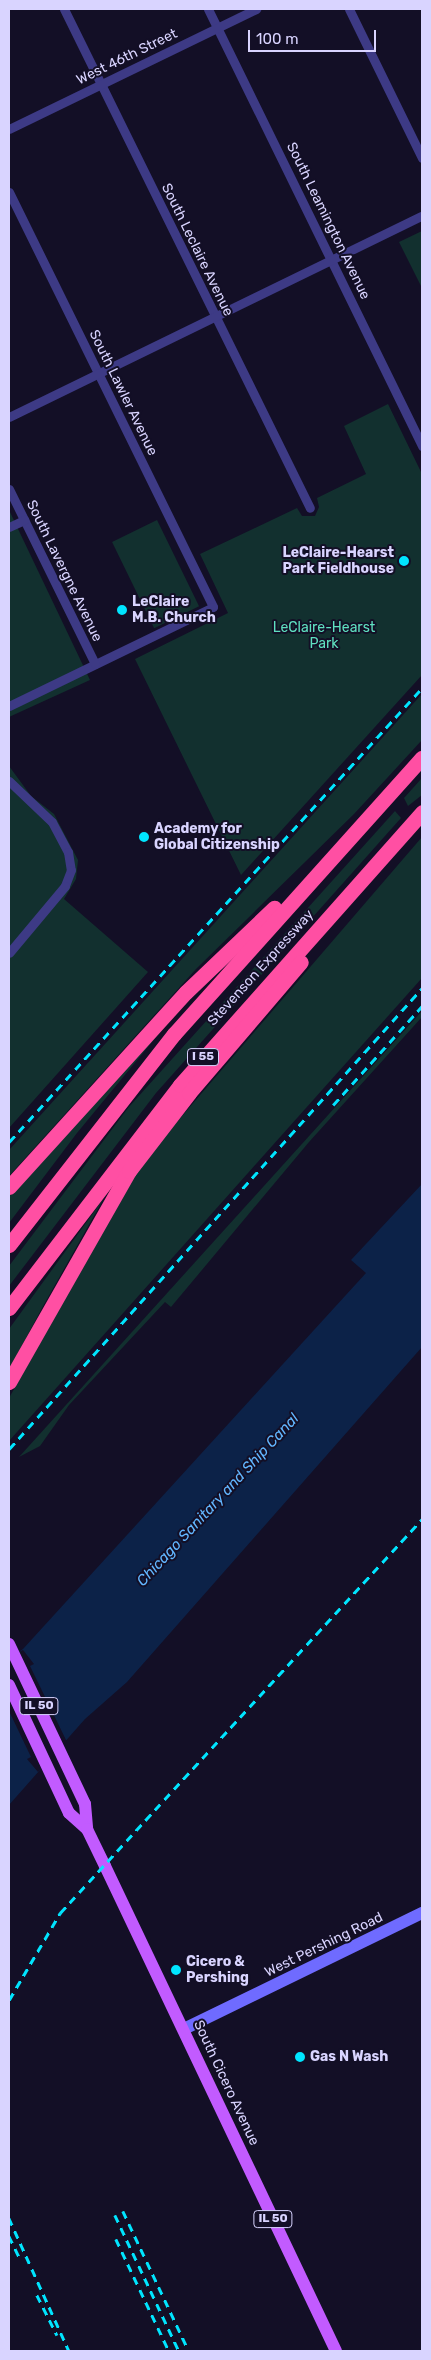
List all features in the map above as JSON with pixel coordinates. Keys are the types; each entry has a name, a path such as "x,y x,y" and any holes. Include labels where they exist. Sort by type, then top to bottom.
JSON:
{"highway":[{"name":"I 55","path":"338,850 422,758"},
{"name":"Stevenson Expressway","path":"9,1308 136,1137 418,817"},
{"path":"9,1186 186,992 338,850"},
{"name":"Stevenson Expressway","path":"9,1244 143,1071 338,850"},
{"path":"9,1382 129,1171 189,1092 329,930 372,868"}],"main road":[{"name":"South Cicero Avenue","path":"11,1649 85,1804 87,1829"},
{"name":"South Cicero Avenue","path":"9,1684 70,1812 87,1829 336,2351"},
{"name":"West Pershing Road","path":"184,2030 422,1913"}],"street":[{"name":"South Leclaire Avenue","path":"64,9 308,505"},
{"name":"South Leamington Avenue","path":"208,9 422,446"},
{"name":"West 46th Street","path":"9,129 256,9"},
{"path":"349,9 422,158"},
{"name":"South Lawler Avenue","path":"9,192 213,607 95,664"},
{"path":"9,417 422,216"},
{"name":"South Lavergne Avenue","path":"9,489 95,664"},
{"path":"9,527 24,520"},
{"path":"9,706 95,664"},
{"path":"9,780 52,822 64,841 71,870 65,886 9,953"}],"green space":[{"path":"422,231 422,288 399,242"},
{"name":"LeClaire-Hearst Park","path":"388,404 422,474 422,675 241,875 135,659 228,613 200,554 297,508 302,516 315,516 319,507 317,498 366,474 344,426"},
{"path":"9,510 90,680 9,717"},
{"path":"157,520 199,606 154,628 112,542"},
{"path":"422,694 422,740 354,814 196,969 9,1176 9,1150"},
{"path":"9,766 31,796 54,814 78,860 76,879 64,899 148,972 9,1128"},
{"path":"422,778 422,795 408,806 404,798"},
{"path":"395,811 401,818 156,1093 9,1286 9,1266 128,1108"},
{"path":"422,837 422,978 9,1441 9,1398 139,1166"},
{"path":"422,1011 422,1017 309,1142 171,1307 165,1302 69,1405 40,1446 19,1457"},
{"path":"171,1019 77,1133 9,1223 9,1193"},
{"path":"104,1198 42,1308 9,1370 9,1329"}],"water":[{"name":"Chicago Sanitary and Ship Canal","path":"422,1184 422,1347 127,1682 85,1719 9,1805 9,1659 23,1649 366,1273 351,1260"}],"pier":[{"path":"23,1650 34,1664 30,1666 67,1742 38,1772 27,1759 31,1757 9,1711 9,1657"}],"railway":[{"path":"9,1142 422,688"},
{"path":"9,1449 422,988"},
{"path":"333,1105 422,1006"},
{"path":"9,2000 60,1913 422,1519"},
{"path":"123,2211 189,2351"},
{"path":"115,2215 179,2351"},
{"path":"9,2218 69,2351"},
{"path":"9,2236 20,2259"},
{"path":"116,2239 169,2351"},
{"path":"37,2295 57,2335"}],"place":[{"name":"LeClaire-Hearst Park Fieldhouse","path":"404,561"},
{"name":"LeClaire M.B. Church","path":"122,610"},
{"name":"Academy for Global Citizenship","path":"144,837"},
{"name":"Cicero & Pershing","path":"176,1970"},
{"name":"Gas N Wash","path":"300,2057"}]}
